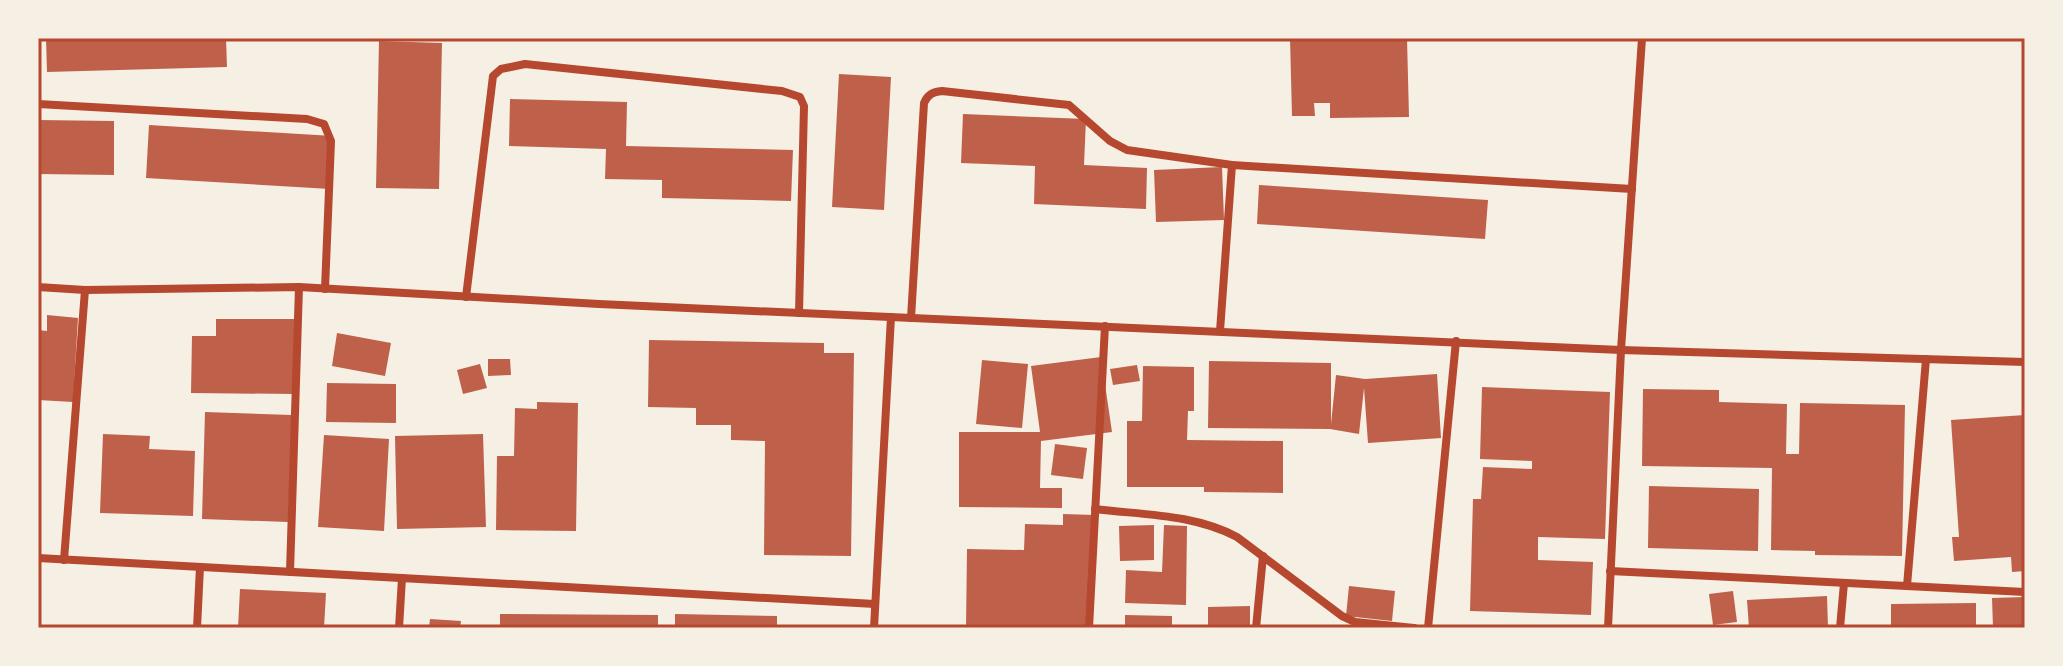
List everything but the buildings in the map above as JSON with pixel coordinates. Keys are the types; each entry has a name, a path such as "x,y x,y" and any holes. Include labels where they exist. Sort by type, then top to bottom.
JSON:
{"street":[{"path":"1608,628 1621,350 1642,38"},
{"path":"466,297 493,76 501,69 525,64 782,91 800,97 804,106 799,313"},
{"path":"911,318 924,103 933,92 1069,105 1110,141 1127,150 1232,165 1632,189"},
{"path":"38,104 307,119 324,124 331,141 325,289"},
{"path":"1220,331 1232,165"},
{"path":"38,287 85,290 299,287 1621,350 2025,362"},
{"path":"290,572 299,287"},
{"path":"64,560 85,290"},
{"path":"874,628 891,317"},
{"path":"1089,628 1105,326"},
{"path":"1428,628 1456,341"},
{"path":"1907,586 1926,359"},
{"path":"1095,509 1197,521 1219,527 1263,556 1331,609 1355,622 1414,628"},
{"path":"1256,628 1263,556"},
{"path":"38,558 875,604"},
{"path":"197,628 200,567"},
{"path":"1610,571 2025,592"},
{"path":"399,628 402,578"},
{"path":"1840,628 1844,583"}]}
